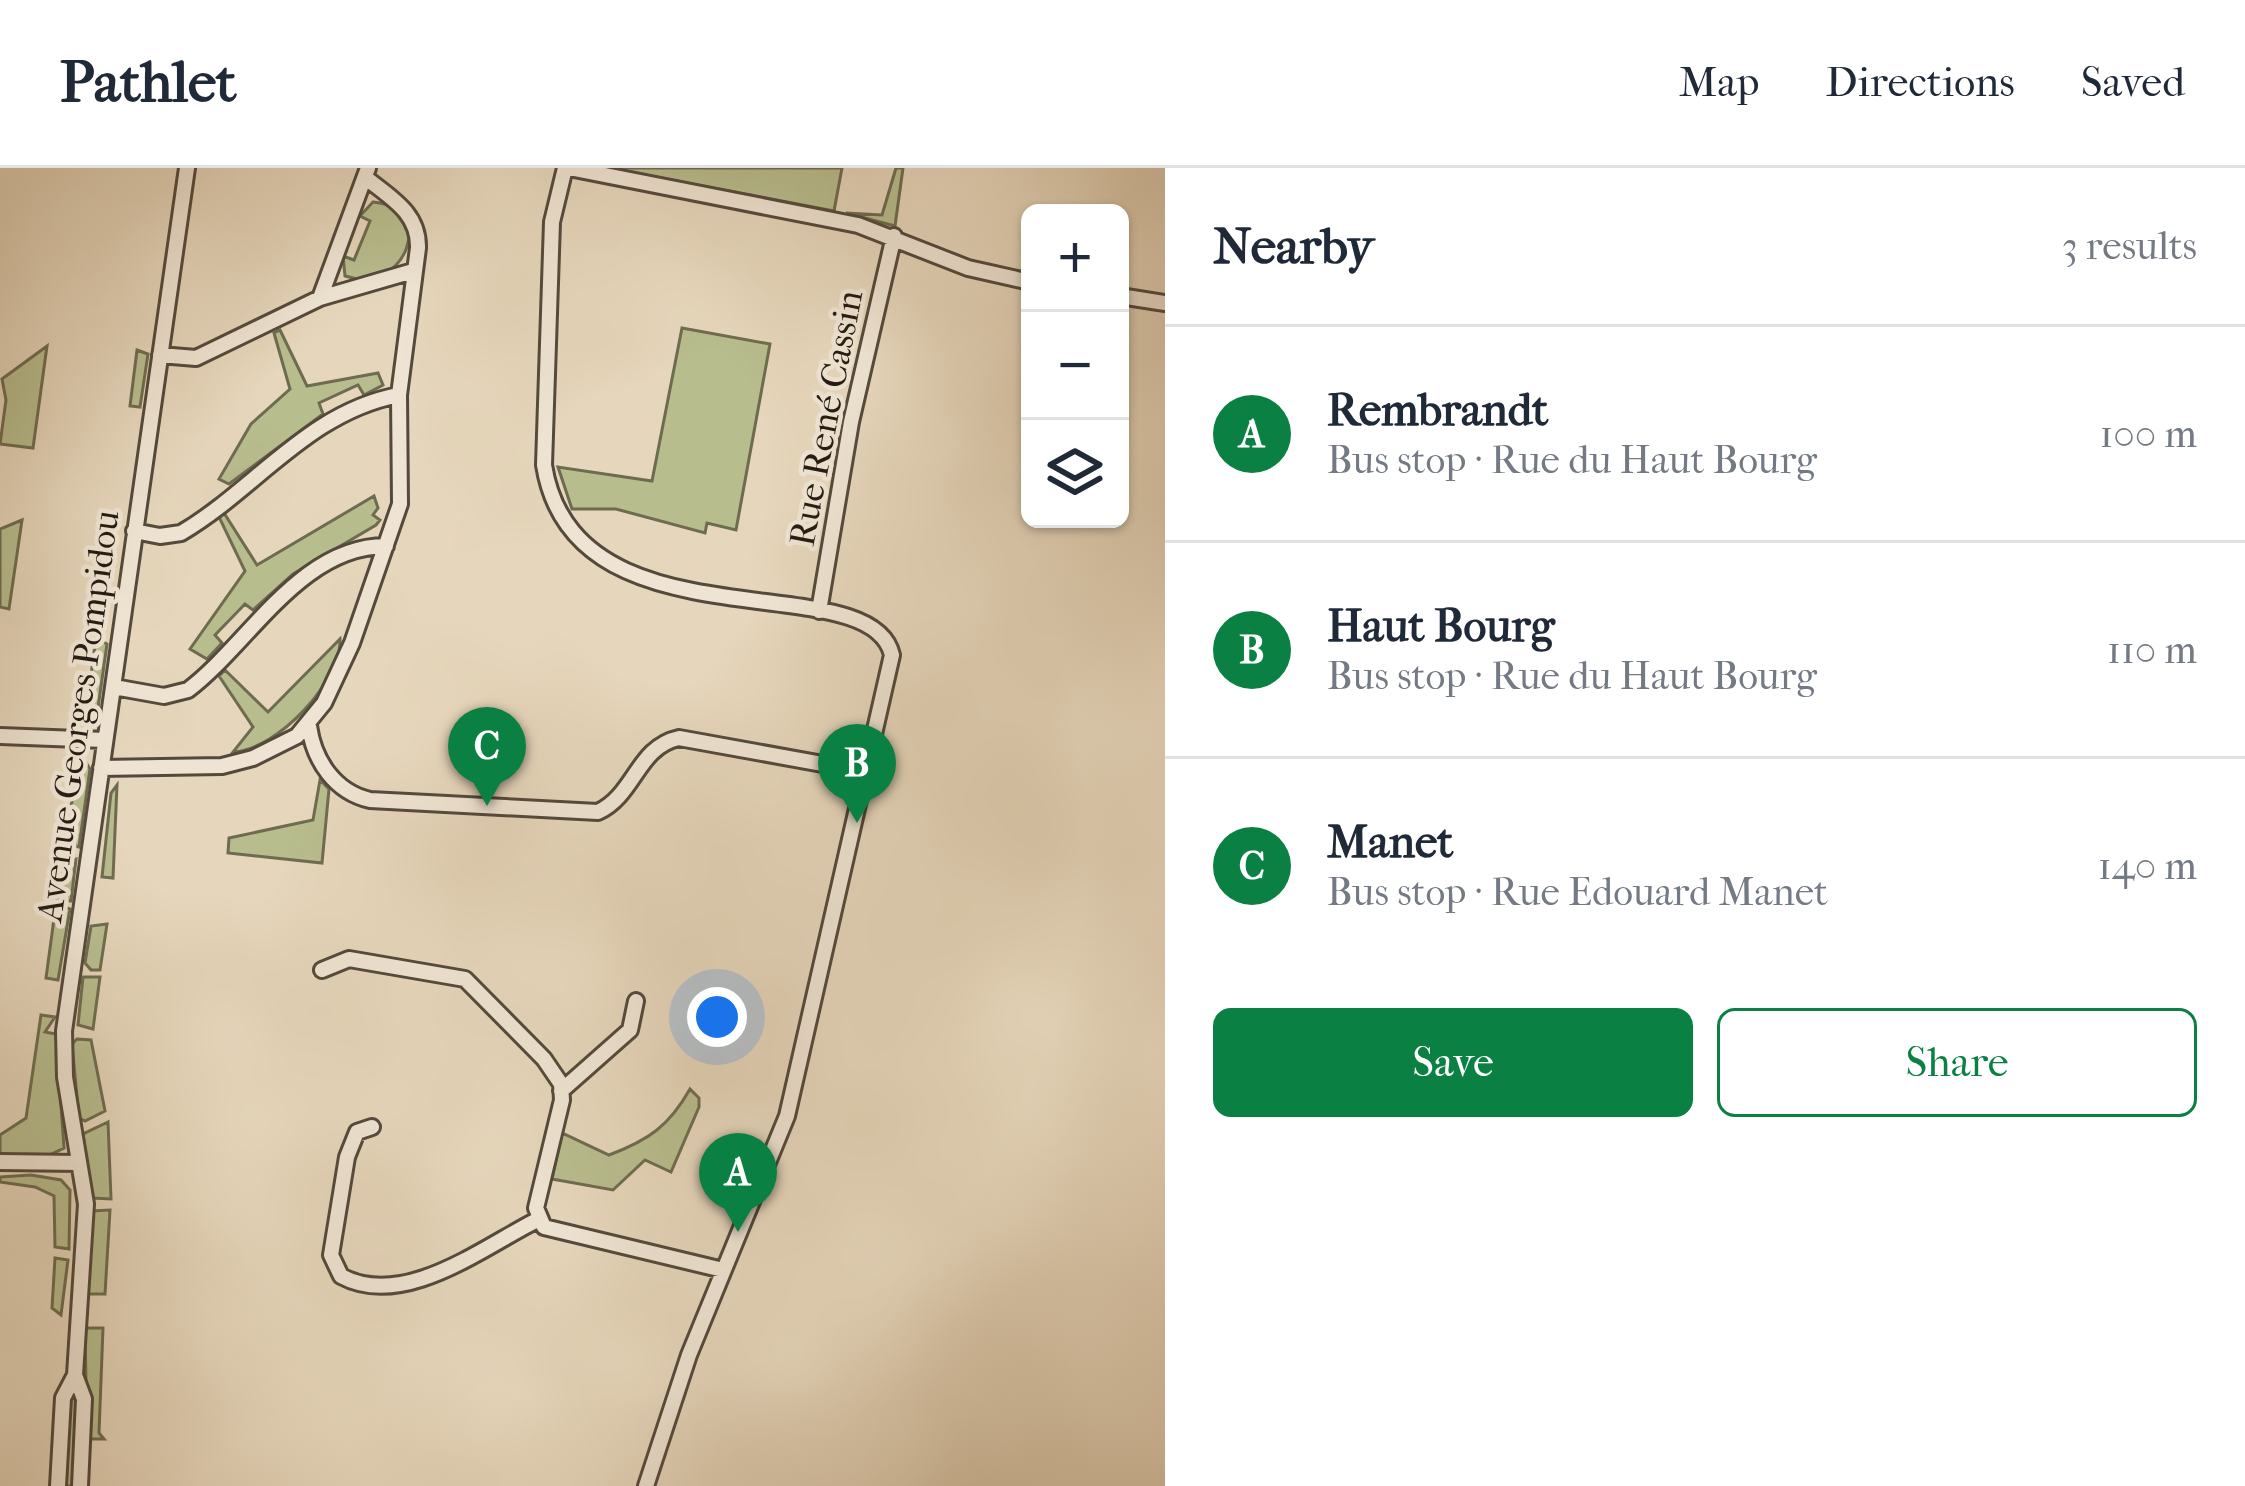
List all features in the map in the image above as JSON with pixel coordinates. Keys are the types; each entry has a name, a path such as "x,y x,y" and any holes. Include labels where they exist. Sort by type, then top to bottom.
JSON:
{"street":[{"name":"Avenue Georges Pompidou","path":"58,1486 63,1398 75,1375 86,1204 64,1076 64,1031 187,168"},
{"path":"646,1486 723,1270 787,1115 891,670 890,645 868,622 677,589 637,575 579,541 555,509 544,465 546,363 552,222 567,168 894,236 968,268 1021,280"},
{"path":"101,768 222,766 253,758 309,727 352,643 402,494 399,395 419,231 414,220 367,173 320,298"},
{"name":"Rue René Cassin","path":"820,611 851,422 894,236"},
{"path":"160,355 196,358 320,298 413,271"},
{"path":"1129,297 1165,303"},
{"path":"134,531 160,536 181,533 300,439 359,407 399,395"},
{"path":"114,687 164,695 188,690 297,583 349,554 386,546"},
{"path":"309,727 326,771 345,790 370,800 598,812 621,795 653,749 679,738 867,772"},
{"path":"0,736 105,740"},
{"path":"322,970 349,959 465,979 544,1059 561,1091"},
{"path":"636,1001 630,1030 561,1091 536,1208 539,1219 554,1232 723,1270"},
{"path":"372,1127 357,1132 347,1156 331,1255 341,1276 376,1288 404,1285 539,1219"},
{"path":"0,1162 79,1163"},
{"path":"75,1375 84,1399 80,1486"}],"green space":[{"path":"609,168 842,168 834,211"},
{"path":"896,168 903,168 895,226 846,213 882,215"},
{"path":"373,202 393,208 405,219 406,249 384,274 366,279 345,276 343,256 354,260 370,221 360,216"},
{"path":"682,328 770,344 736,530 707,523 705,533 616,509 572,509 558,467 652,481"},
{"path":"280,330 307,386 378,373 383,385 364,395 358,385 319,403 323,414 229,484 219,479 251,424 290,389 274,333"},
{"path":"47,346 33,448 0,444 6,400 2,379"},
{"path":"137,350 148,354 140,407 130,406"},
{"path":"374,496 378,508 373,515 380,520 376,525 293,574 253,610 245,604 215,635 222,643 207,659 190,649 245,571 219,517 224,513 257,565"},
{"path":"22,520 9,609 0,607 0,529"},
{"path":"96,638 107,644 98,708 85,719"},
{"path":"340,639 330,674 304,710 269,739 233,752 253,727 219,676 225,670 268,712"},
{"path":"80,753 90,769 79,847 65,843"},
{"path":"320,780 329,789 322,863 228,853 229,838 313,820"},
{"path":"117,785 113,878 102,877 111,793"},
{"path":"76,859 71,901 57,899 63,863"},
{"path":"56,904 70,909 58,980 46,978"},
{"path":"107,924 100,970 91,970 85,963 91,926"},
{"path":"83,977 100,977 93,1029 78,1025"},
{"path":"41,1015 55,1017 45,1032 56,1034 64,1148 39,1160 0,1154 0,1135 26,1118"},
{"path":"77,1039 91,1040 105,1111 85,1121 79,1118 72,1044"},
{"path":"690,1089 699,1098 699,1107 671,1172 645,1160 613,1190 552,1179 562,1133 609,1155 657,1130"},
{"path":"108,1122 111,1199 92,1198 83,1134"},
{"path":"0,1177 61,1180 70,1190 69,1249 55,1247 54,1196 35,1187 0,1182"},
{"path":"110,1210 105,1294 87,1294 91,1211"},
{"path":"55,1258 68,1260 61,1315 52,1308"},
{"path":"85,1328 103,1328 99,1433 104,1439 87,1439"},
{"path":"76,1397 75,1486 63,1486 68,1400"}],"place":[{"name":"Manet","path":"487,806"},
{"name":"Haut Bourg","path":"857,823"},
{"name":"Rembrandt","path":"738,1232"}]}
